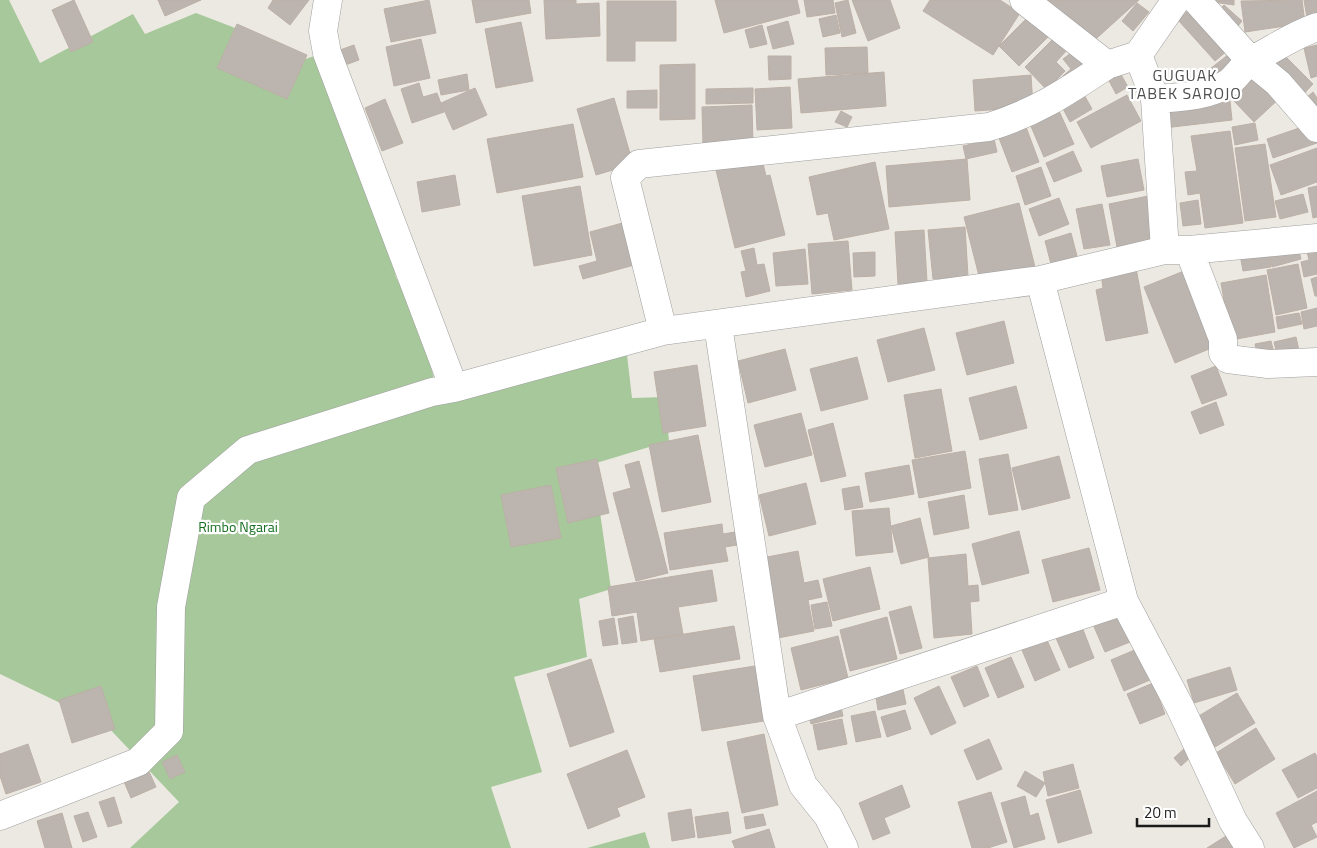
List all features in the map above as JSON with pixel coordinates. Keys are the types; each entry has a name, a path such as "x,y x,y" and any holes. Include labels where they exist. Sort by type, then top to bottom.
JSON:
{"street":[{"path":"328,0 323,31 327,53 454,388"},
{"path":"1024,0 1107,65"},
{"path":"663,331 625,178 639,164 989,127 1022,117 1056,99 1107,65 1138,55 1176,0"},
{"path":"1196,0 1251,61 1278,83 1317,128"},
{"path":"1155,99 1210,92 1227,84 1251,61 1259,58 1294,35 1317,27"},
{"path":"1138,55 1155,99 1177,250 1223,339 1223,353 1228,359 1268,364 1317,362"},
{"path":"0,816 138,762 169,732 171,607 191,498 248,450 432,392 454,388 663,331 1040,280 1177,250 1317,238"},
{"path":"1040,280 1124,600 1180,707 1233,821 1250,848"},
{"path":"718,325 777,716 803,785 828,816 844,848"},
{"path":"777,716 1124,600"}],"green space":[{"name":"Rimbo Ngarai","path":"0,0 9,0 40,63 133,14 145,34 196,13 243,31 303,60 314,56 383,231 396,277 423,334 434,379 627,355 632,398 665,397 669,441 593,464 611,589 579,599 587,657 514,677 542,772 491,787 511,848 130,848 179,802 106,725 0,674"},
{"path":"645,832 650,848 587,848"}],"building":[{"path":"74,0 93,42 71,52 52,10"},
{"path":"158,0 201,0 165,16"},
{"path":"273,0 309,0 290,25 268,8"},
{"path":"429,0 436,33 391,42 384,9"},
{"path":"472,0 529,0 531,13 476,23"},
{"path":"544,0 576,0 576,4 599,3 600,36 546,39"},
{"path":"715,0 797,0 800,13 724,33"},
{"path":"804,0 833,0 835,13 807,17"},
{"path":"848,0 856,33 842,37 835,3"},
{"path":"852,0 890,0 900,28 868,41"},
{"path":"930,0 1000,0 1020,13 993,55 923,11"},
{"path":"1047,0 1139,0 1088,46"},
{"path":"1199,0 1234,0 1234,5"},
{"path":"1302,0 1305,23 1245,32 1241,1"},
{"path":"1304,0 1317,0 1317,23 1308,24"},
{"path":"607,1 676,1 676,41 635,41 635,61 607,61"},
{"path":"1137,3 1149,12 1133,31 1122,21"},
{"path":"1196,3 1234,45 1215,61 1178,20"},
{"path":"1224,5 1242,21 1233,32 1214,16"},
{"path":"1033,12 1053,32 1019,66 999,46"},
{"path":"836,15 840,33 823,37 819,19"},
{"path":"788,21 794,44 773,49 767,27"},
{"path":"521,22 533,81 496,88 485,29"},
{"path":"237,24 307,55 287,99 217,68"},
{"path":"762,25 767,44 750,48 745,30"},
{"path":"1056,36 1068,49 1056,62 1065,71 1047,90 1025,67"},
{"path":"421,39 430,78 394,86 386,47"},
{"path":"354,45 359,60 345,65 340,50"},
{"path":"1317,45 1317,76 1311,78 1304,48"},
{"path":"867,47 868,73 826,75 825,48"},
{"path":"1079,47 1099,66 1072,87 1063,76 1071,69 1063,59"},
{"path":"1281,52 1313,84 1299,99 1267,67"},
{"path":"1229,54 1238,64 1219,80 1210,69"},
{"path":"768,56 791,56 791,79 769,80"},
{"path":"695,64 695,119 660,120 660,65"},
{"path":"1118,69 1128,87 1116,94 1106,75"},
{"path":"884,72 886,106 801,113 798,79"},
{"path":"1259,72 1282,96 1254,122 1232,99"},
{"path":"467,74 469,90 441,95 438,80"},
{"path":"1031,75 1033,107 975,111 973,80"},
{"path":"419,83 423,97 437,93 444,112 412,123 401,89"},
{"path":"790,87 792,128 757,130 755,89"},
{"path":"475,88 487,115 453,130 441,103"},
{"path":"753,88 753,103 706,104 706,89"},
{"path":"657,90 657,108 627,108 627,91"},
{"path":"1082,91 1092,109 1070,122 1060,103"},
{"path":"1313,92 1317,98 1317,124 1300,103"},
{"path":"1127,95 1141,121 1091,148 1077,122"},
{"path":"614,98 633,164 596,175 577,109"},
{"path":"385,99 403,143 382,151 365,108"},
{"path":"1230,101 1232,120 1164,128 1162,108"},
{"path":"752,105 753,144 703,145 702,107"},
{"path":"841,111 852,117 847,127 835,122"},
{"path":"1059,111 1074,144 1044,157 1030,124"},
{"path":"1255,123 1258,140 1235,145 1232,127"},
{"path":"573,124 583,177 497,193 487,139"},
{"path":"1311,124 1317,143 1273,158 1267,139"},
{"path":"1026,127 1039,162 1012,172 999,138"},
{"path":"1230,131 1243,223 1205,228 1200,193 1188,195 1185,172 1197,171 1191,136"},
{"path":"994,139 997,152 966,159 963,146"},
{"path":"1265,144 1276,217 1245,221 1235,148"},
{"path":"1317,148 1317,182 1281,195 1270,165"},
{"path":"1073,151 1082,171 1054,182 1046,163"},
{"path":"761,155 766,176 770,175 785,235 735,248 715,166"},
{"path":"967,159 970,200 889,207 886,166"},
{"path":"1138,159 1144,190 1107,197 1101,166"},
{"path":"875,162 889,229 834,240 828,213 817,215 809,177"},
{"path":"1041,167 1051,196 1025,205 1016,176"},
{"path":"455,175 460,205 422,212 417,182"},
{"path":"580,186 592,255 534,266 522,196"},
{"path":"1317,186 1317,217 1313,218 1308,188"},
{"path":"1303,194 1308,212 1280,219 1275,201"},
{"path":"1148,196 1156,240 1117,247 1109,204"},
{"path":"1059,198 1069,224 1039,236 1029,209"},
{"path":"1198,200 1201,224 1183,226 1180,203"},
{"path":"1019,203 1035,267 980,280 964,217"},
{"path":"1102,204 1110,245 1084,249 1076,209"},
{"path":"626,222 638,264 583,279 579,266 597,261 590,232"},
{"path":"965,227 968,276 933,279 928,230"},
{"path":"924,230 927,282 898,284 895,232"},
{"path":"1071,233 1077,256 1051,264 1045,241"},
{"path":"848,241 852,290 812,294 808,244"},
{"path":"1267,244 1271,267 1243,271 1239,249"},
{"path":"1298,246 1301,259 1272,267 1269,253"},
{"path":"1317,246 1317,274 1304,277 1301,262 1309,260 1306,248"},
{"path":"754,248 757,265 764,264 770,291 746,297 741,272 746,271 741,251"},
{"path":"805,249 808,284 776,286 773,253"},
{"path":"875,252 875,276 854,277 853,253"},
{"path":"1298,264 1307,308 1276,315 1267,270"},
{"path":"1136,268 1148,333 1106,341 1096,290 1103,288 1101,274"},
{"path":"1184,271 1214,347 1175,363 1144,287"},
{"path":"1266,275 1275,332 1231,340 1221,283"},
{"path":"1317,277 1317,296 1315,296 1311,279"},
{"path":"1317,308 1317,326 1304,329 1301,312"},
{"path":"1299,313 1302,324 1278,329 1276,317"},
{"path":"1004,321 1014,363 967,375 956,333"},
{"path":"924,328 935,370 888,382 877,340"},
{"path":"1296,337 1300,355 1278,359 1274,342"},
{"path":"1271,341 1275,357 1259,361 1255,344"},
{"path":"785,349 796,390 748,403 738,361"},
{"path":"857,357 868,399 821,411 810,369"},
{"path":"697,365 706,426 663,433 654,372"},
{"path":"1216,366 1227,395 1202,404 1191,376"},
{"path":"1016,386 1027,428 980,440 969,398"},
{"path":"941,389 952,451 915,458 904,395"},
{"path":"1216,402 1224,425 1200,434 1191,412"},
{"path":"801,413 812,455 765,467 754,425"},
{"path":"833,423 846,476 821,482 808,430"},
{"path":"698,435 711,502 662,512 649,445"},
{"path":"965,451 971,488 919,498 912,460"},
{"path":"1008,454 1018,510 989,515 979,459"},
{"path":"1059,456 1070,498 1022,510 1012,468"},
{"path":"597,459 609,513 568,523 556,468"},
{"path":"639,461 668,573 636,581 613,493 631,488 625,465"},
{"path":"909,465 914,494 870,502 865,473"},
{"path":"806,483 816,524 769,536 759,495"},
{"path":"551,485 561,538 511,547 501,495"},
{"path":"859,486 863,507 845,510 842,489"},
{"path":"964,495 969,528 934,535 928,502"},
{"path":"889,508 893,552 856,556 852,511"},
{"path":"920,518 929,557 901,564 891,526"},
{"path":"722,524 723,534 735,532 737,545 725,547 728,561 670,570 664,533"},
{"path":"1019,531 1029,573 982,585 972,544"},
{"path":"1089,548 1100,590 1053,602 1042,560"},
{"path":"798,551 804,583 818,580 822,597 808,600 814,631 778,638 762,558"},
{"path":"966,554 968,586 978,585 979,601 970,602 972,634 934,638 928,558"},
{"path":"870,567 880,609 833,621 823,579"},
{"path":"712,570 717,601 678,607 683,634 641,641 637,612 612,616 608,587"},
{"path":"827,602 832,626 815,629 811,605"},
{"path":"911,606 922,648 900,654 889,612"},
{"path":"1117,611 1130,642 1105,652 1092,622"},
{"path":"633,616 637,642 622,644 618,619"},
{"path":"887,617 897,659 850,671 840,630"},
{"path":"614,618 618,644 603,646 599,621"},
{"path":"734,626 740,659 660,672 654,639"},
{"path":"1082,627 1094,658 1069,668 1056,638"},
{"path":"838,636 848,678 801,690 791,648"},
{"path":"1047,640 1060,670 1035,681 1022,650"},
{"path":"1137,649 1150,680 1124,691 1111,660"},
{"path":"1011,657 1024,687 998,698 985,668"},
{"path":"591,659 614,732 570,747 547,674"},
{"path":"761,665 770,720 702,731 693,676"},
{"path":"977,666 989,696 964,707 951,677"},
{"path":"1230,667 1237,690 1194,703 1187,680"},
{"path":"901,680 906,704 878,710 874,685"},
{"path":"1153,683 1165,714 1140,724 1127,694"},
{"path":"101,686 115,729 72,743 59,700"},
{"path":"939,686 956,723 931,735 914,698"},
{"path":"1237,693 1255,723 1215,747 1197,717"},
{"path":"841,707 843,716 811,724 809,715"},
{"path":"905,710 911,729 887,737 881,717"},
{"path":"875,711 881,737 856,742 851,716"},
{"path":"842,719 847,744 818,750 813,725"},
{"path":"1256,728 1275,759 1235,784 1216,753"},
{"path":"764,734 778,805 742,813 727,742"},
{"path":"989,739 1002,769 977,780 964,750"},
{"path":"28,744 41,782 6,794 0,776 0,754"},
{"path":"1186,747 1193,755 1181,766 1174,758"},
{"path":"627,750 645,797 617,808 620,816 588,829 567,774"},
{"path":"1315,753 1317,757 1317,788 1298,798 1282,770"},
{"path":"177,755 185,772 170,779 162,762"},
{"path":"1073,764 1079,788 1048,796 1043,772"},
{"path":"146,765 156,787 131,798 122,777"},
{"path":"1025,771 1045,783 1036,797 1017,786"},
{"path":"902,785 910,807 884,818 890,833 873,840 859,803"},
{"path":"1080,790 1092,833 1058,843 1046,800"},
{"path":"1317,791 1317,822 1311,825 1317,837 1294,848 1276,813"},
{"path":"991,792 1007,842 988,848 972,848 958,802"},
{"path":"1025,796 1030,816 1038,813 1045,839 1014,848 1001,803"},
{"path":"114,797 122,823 108,827 99,802"},
{"path":"691,809 695,837 672,841 668,813"},
{"path":"88,812 97,837 83,842 74,816"},
{"path":"728,812 731,833 698,838 695,817"},
{"path":"62,813 72,848 45,848 37,821"},
{"path":"763,814 766,825 746,829 744,817"},
{"path":"769,829 775,848 735,848 732,841"},
{"path":"1226,836 1234,848 1207,848"}],"district":[{"name":"GUGUAK TABEK SAROJO","path":"1185,84"}]}
